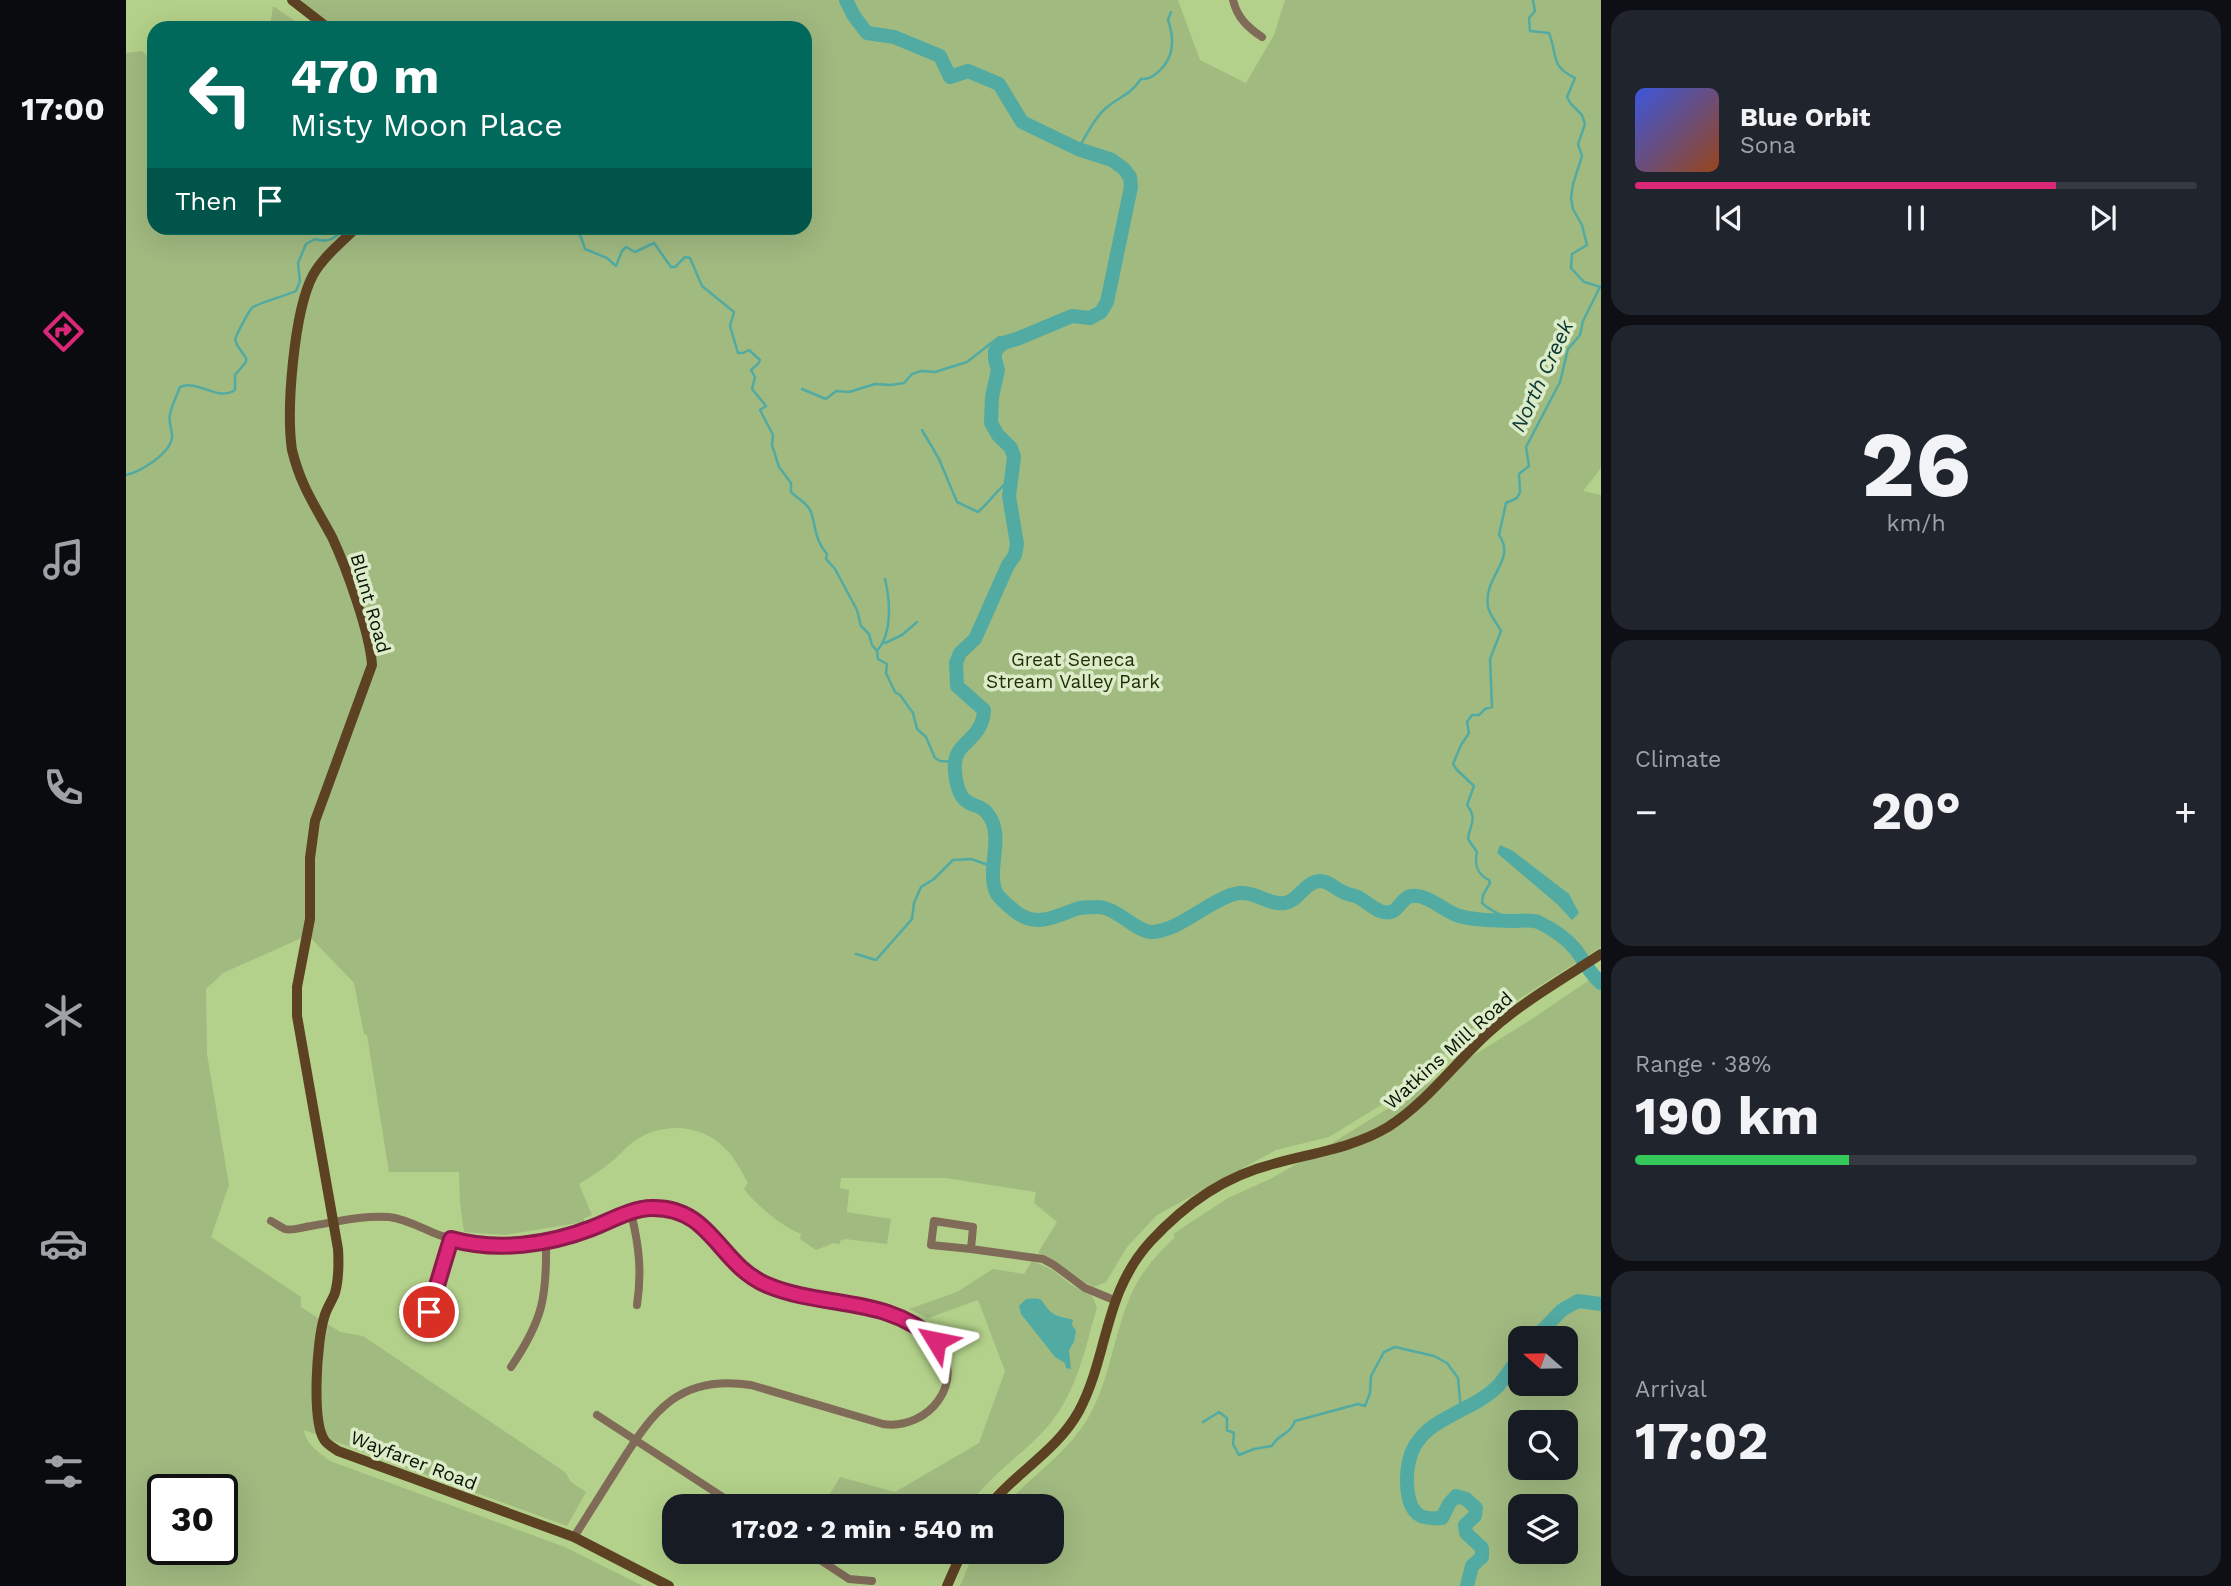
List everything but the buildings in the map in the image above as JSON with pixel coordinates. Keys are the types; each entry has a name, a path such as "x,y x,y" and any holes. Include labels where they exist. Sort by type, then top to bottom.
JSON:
{"street":[{"path":"292,0 319,21"},
{"path":"1233,0 1235,11 1248,28 1262,37"},
{"name":"Blunt Road","path":"302,1047 296,997 310,919 310,858 315,821 372,665 371,653 339,552 304,486 295,461 290,418 293,359 306,294 314,273 349,235"},
{"name":"Watkins Mill Road","path":"1000,1494 1053,1446 1073,1422 1091,1384 1121,1283 1139,1255 1161,1231 1215,1187 1245,1172 1345,1146 1377,1133 1418,1104 1488,1033 1526,1003 1601,954"},
{"name":"Wayfarer Road","path":"302,1047 338,1250 339,1275 318,1342 318,1422 324,1441 338,1451 377,1466 574,1537 669,1586"},
{"path":"271,1221 286,1230 369,1217 392,1217 469,1244 496,1245 546,1241 649,1208 676,1209 703,1225 740,1268 767,1285 793,1293 863,1305 896,1315 925,1331 936,1341 944,1356 947,1373 944,1390 936,1406 922,1418 895,1426 751,1385 736,1382 697,1386 673,1398 653,1415 574,1537"},
{"path":"631,1213 641,1260 637,1305"},
{"path":"971,1249 973,1227 934,1221 931,1245 1043,1259 1085,1288 1114,1300"},
{"path":"429,1312 451,1239"},
{"path":"511,1367 528,1341 542,1308 547,1279 546,1241"},
{"path":"597,1415 718,1494"},
{"path":"826,1564 849,1579 872,1581"},
{"path":"947,1586 957,1564"}],"green space":[{"name":"Great Seneca Stream Valley Park","path":"301,0 1178,0 1200,60 1246,83 1274,35 1285,0 1601,0 1601,468 1583,491 1601,495 1601,947 1465,1033 1411,1086 1329,1137 1276,1150 1157,1215 1127,1247 1106,1282 1094,1287 1038,1253 1057,1222 1034,1203 1036,1192 946,1178 841,1178 840,1188 849,1190 847,1212 891,1219 887,1244 845,1239 840,1241 840,1244 834,1243 816,1250 800,1239 801,1234 777,1220 750,1196 744,1189 748,1183 724,1147 705,1134 683,1128 660,1130 639,1138 579,1184 592,1215 584,1218 584,1222 505,1235 464,1232 459,1172 389,1172 367,1035 364,1034 354,983 308,935 223,973 206,989 207,1054 229,1185 211,1237 301,1297 301,1307 340,1332 363,1336 565,1472 571,1482 586,1492 567,1526 304,1430 305,1435 310,1444 330,1461 565,1547 643,1586 126,1586 126,53 142,51 147,56 147,235 812,235 812,21 326,21"},
{"path":"273,6 295,21 271,21"},
{"path":"1601,972 1601,1586 960,1586 969,1564 1064,1564 1064,1494 1016,1494 1059,1454 1088,1418 1101,1389 1130,1297 1139,1280 1175,1237 1173,1234 1228,1198 1272,1178 1532,1019"},
{"path":"1032,1261 1053,1270 1070,1284 1092,1296 1097,1307 1073,1384 1048,1426 978,1494 830,1494 840,1477 895,1492 979,1443 1005,1371 978,1300 928,1318 909,1309 957,1292 993,1269 1024,1274"}],"water":[{"path":"1500,845 1513,851 1569,894 1579,913 1572,920 1497,853"},
{"path":"1037,1298 1052,1313 1073,1320 1072,1325 1076,1331 1069,1350 1071,1369 1066,1368 1065,1363 1055,1357 1021,1314 1019,1306 1026,1299"}],"waterway":[{"path":"846,0 867,33 894,37 940,56 950,77 968,71 999,84 1022,122 1078,149 1112,160 1130,177 1131,187 1107,302 1101,312 1090,318 1072,316 1003,343 995,351 998,370 992,397 991,423 1011,448 1014,457 1009,496 1017,544 1015,555 975,639 960,653 956,663 957,686 984,710 979,728 956,756 955,767 959,792 968,802 982,808 989,815 995,829 993,877 997,894 1016,912 1031,919 1046,919 1078,908 1096,907 1111,911 1140,928 1153,932 1173,926 1234,894 1248,894 1285,903 1290,902 1314,882 1324,881 1358,897 1377,910 1386,912 1395,910 1407,898 1418,896 1465,918 1538,922 1572,946 1601,983"},
{"name":"North Creek","path":"1533,0 1535,11 1529,18 1530,31 1549,33 1558,65 1575,78 1567,97 1582,115 1585,124 1578,144 1582,156 1571,198 1587,245 1572,254 1571,268 1584,282 1601,287"},
{"path":"1078,149 1102,112 1128,93 1141,79 1149,78 1163,68 1172,49 1168,20 1171,12"},
{"path":"126,475 147,466 167,449 172,436 170,414 180,387 194,386 221,393 235,390 235,375 246,362 235,339 250,310 296,291 300,281 298,263 306,244 315,239 332,239 337,235"},
{"path":"579,235 585,249 607,258 616,266 626,247 635,252 654,243 671,267 675,267 685,257 690,258 702,286 734,312 730,326 738,353 749,350 760,360 751,370 755,377 752,389 766,406 760,410 773,435 772,445 779,467 791,483 791,492 810,509 818,539 827,554 826,559 835,569 857,610 861,626 869,634 878,659 887,664 886,673 895,692 913,713 917,729 926,737 935,758 955,762"},
{"name":"North Creek","path":"1512,921 1482,903 1490,883 1477,869 1477,852 1468,839 1473,818 1467,805 1474,786 1453,764 1469,733 1467,722 1472,715 1479,715 1492,707 1490,659 1501,631 1489,610 1488,596 1504,552 1499,535 1506,503 1517,498 1520,492 1519,474 1529,466 1526,447 1560,382 1568,349 1580,335 1583,321 1600,287"},
{"path":"802,389 826,399 836,391 849,392 875,384 904,383 912,374 921,371 935,372 967,362 999,337 1003,343"},
{"path":"922,430 939,459 957,502 978,512 1011,479"},
{"path":"877,651 888,626 889,606 885,579"},
{"path":"885,643 902,635 917,622"},
{"path":"856,954 876,960 912,919 914,903 921,887 934,879 953,860 971,859 994,867"},
{"path":"1547,1326 1562,1310 1578,1301 1601,1304"},
{"path":"1203,1422 1219,1412 1227,1418 1227,1430 1234,1433 1233,1444 1239,1455 1272,1446 1295,1421 1358,1404 1365,1406 1370,1393 1371,1376 1384,1352 1395,1347 1434,1356 1447,1363 1458,1378 1461,1411"},
{"path":"1467,1586 1472,1566 1482,1557 1482,1548 1466,1533 1465,1525 1475,1516 1476,1508 1466,1499 1456,1496 1442,1518 1417,1514 1408,1494 1409,1461 1423,1435 1446,1418 1486,1396 1508,1373"}],"route":[{"path":"429,1312 451,1239 469,1244 496,1245 546,1241 649,1208 676,1209 703,1225 740,1268 767,1285 793,1293 863,1305 896,1315 925,1331 936,1341"}]}
